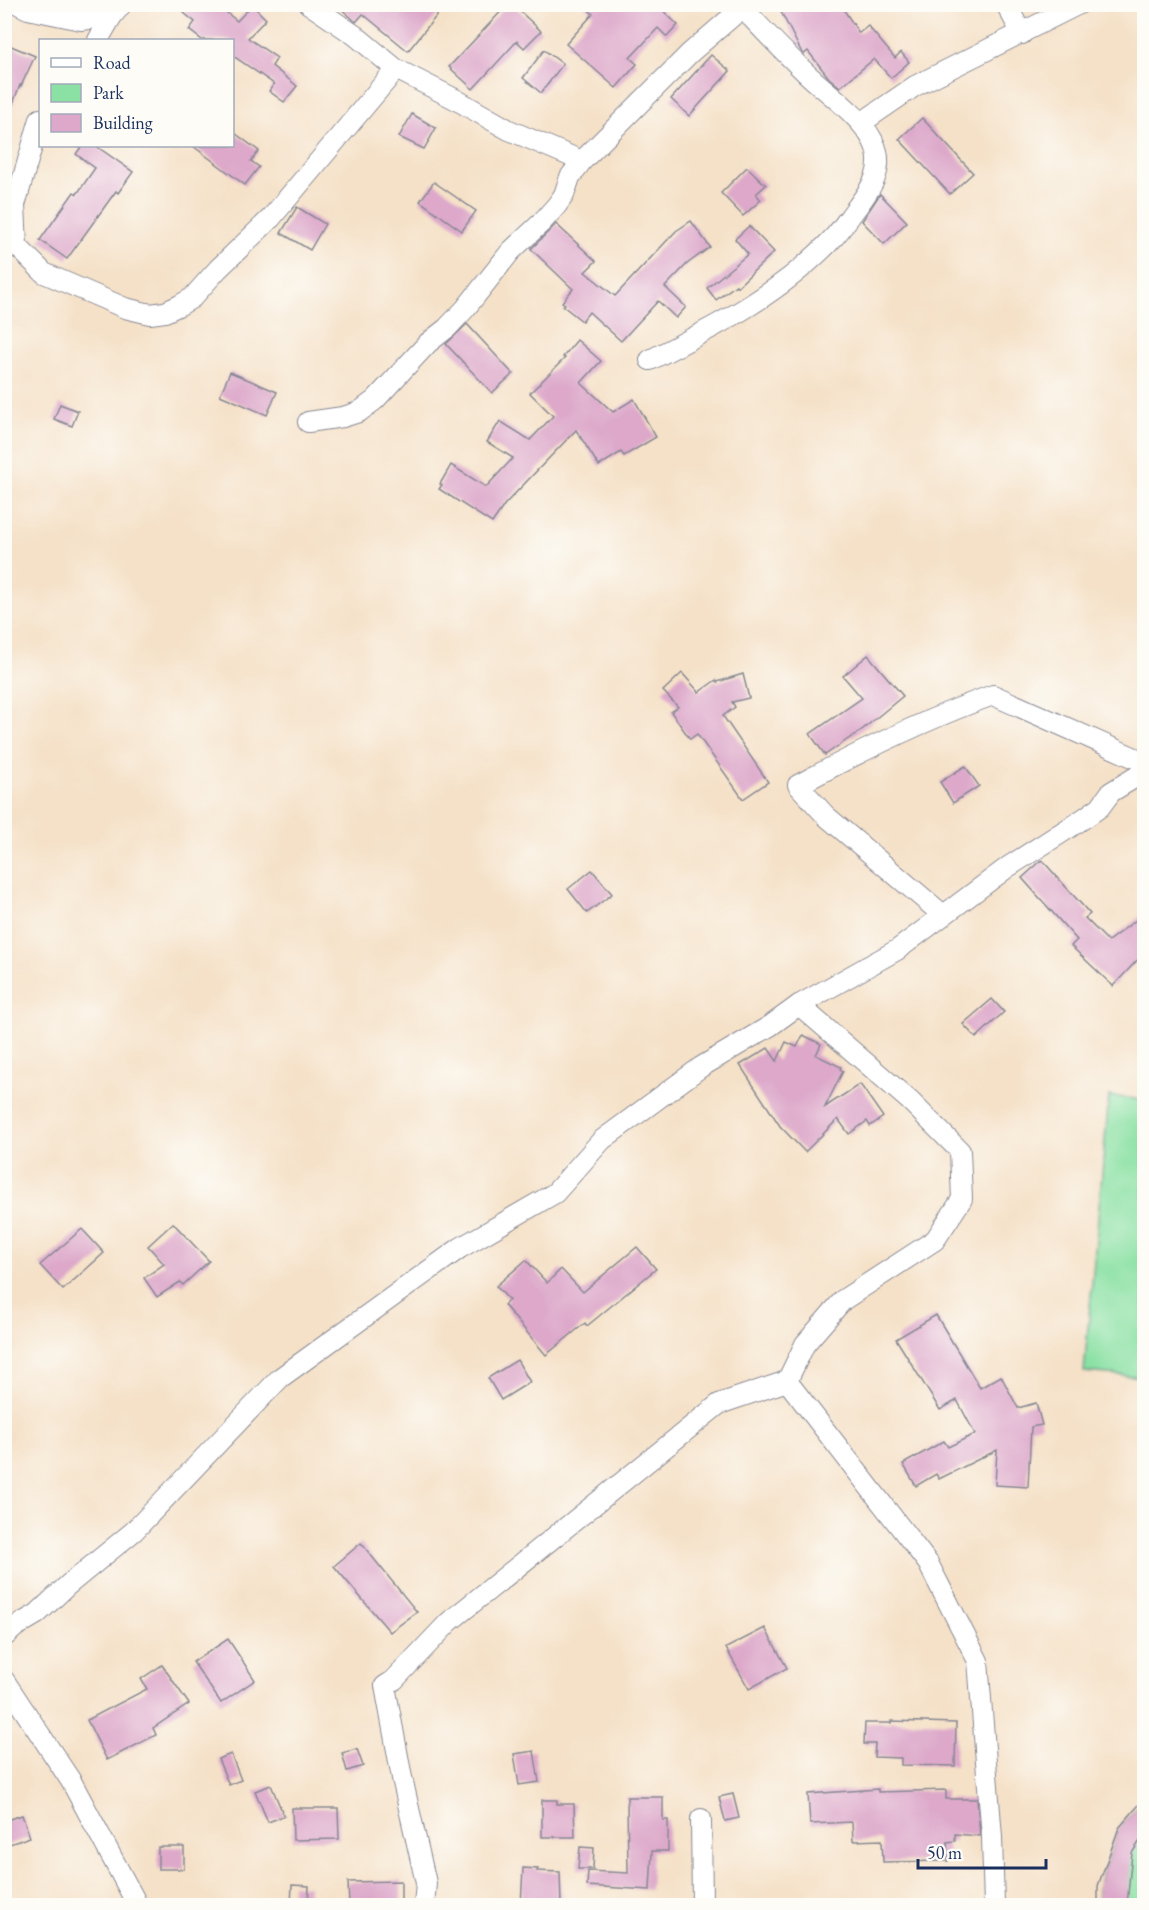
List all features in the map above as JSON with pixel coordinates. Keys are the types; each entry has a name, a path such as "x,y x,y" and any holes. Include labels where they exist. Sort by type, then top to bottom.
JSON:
{"street":[{"path":"18,4 28,9 81,20 117,10"},
{"path":"309,4 356,36 396,69 509,130 582,161"},
{"path":"1006,4 1022,34"},
{"path":"861,123 915,86 1079,4"},
{"path":"308,422 343,417 359,412 375,400 428,343 447,328 465,309 511,251 549,214 564,195 570,177 582,161 740,6 804,71 861,123 874,142 878,170 868,194 836,236 805,265 771,292 717,326 650,360"},
{"path":"99,39 117,10"},
{"path":"39,122 15,205 17,246 44,273 126,308 150,314 165,312 192,298 218,268 271,218 396,69"},
{"path":"943,915 826,816 798,785 852,755 964,705 993,695 1144,762"},
{"path":"4,1636 37,1614 68,1585 134,1531 280,1378 460,1248 555,1193 602,1140 701,1067 770,1026 799,1005 897,950 1008,867 1086,818 1100,807 1111,792 1144,772"},
{"path":"424,1905 426,1883 402,1778 385,1686 394,1680 449,1622 719,1404 787,1381 805,1344 843,1300 935,1240 962,1199 960,1151 910,1101 799,1005"},
{"path":"787,1381 928,1563 978,1661 992,1837 994,1905"},
{"path":"4,1680 71,1781 138,1905"},
{"path":"701,1819 702,1905"}],"green space":[{"path":"1109,1096 1144,1100 1144,1377 1084,1372"},
{"path":"1144,1799 1144,1905 1098,1906 1098,1886 1119,1828"}],"building":[{"path":"191,4 216,4 237,21 252,5 266,19 248,38 277,58 272,66 297,86 284,102 269,91 274,84 234,56 234,39 201,39 189,30 195,22 184,13"},
{"path":"336,4 446,4 408,51 363,14 356,22"},
{"path":"508,4 512,4 541,31 524,48 517,41 473,89 449,67"},
{"path":"583,4 656,4 678,25 667,37 658,28 630,58 637,64 616,88 566,44 593,14"},
{"path":"777,4 840,4 859,33 868,26 895,58 901,52 909,62 891,78 874,59 840,87 829,78 808,51 802,53"},
{"path":"4,43 35,56 20,85 6,121"},
{"path":"544,50 563,64 541,93 523,78"},
{"path":"711,55 730,71 689,116 671,99"},
{"path":"412,114 436,128 424,149 399,137"},
{"path":"922,118 973,173 950,194 899,139"},
{"path":"234,132 259,151 251,161 259,167 245,185 194,147 234,147"},
{"path":"81,147 97,147 133,172 118,193 116,191 67,259 40,240 74,192 77,194 95,168 76,154"},
{"path":"747,167 766,185 756,194 761,200 743,216 721,193"},
{"path":"434,182 476,211 462,231 420,201"},
{"path":"880,194 907,222 884,244 862,221"},
{"path":"297,207 325,224 310,250 281,233"},
{"path":"691,221 710,247 687,264 665,287 686,307 676,318 658,301 621,341 589,312 582,321 563,306 565,304 562,302 573,289 531,249 556,224 596,261 585,272 615,296 676,231"},
{"path":"749,226 774,252 737,287 736,285 716,300 707,288 748,254 735,239"},
{"path":"467,324 513,374 492,393 446,344"},
{"path":"577,340 601,361 581,383 613,412 634,399 656,437 624,456 621,452 599,466 576,430 505,504 492,523 439,489 451,465 486,487 513,458 487,442 500,421 530,440 553,416 530,393 565,358 563,357"},
{"path":"230,372 277,392 267,415 220,395"},
{"path":"60,404 78,411 72,426 54,419"},
{"path":"868,655 903,696 863,729 825,755 810,734 862,698 843,676"},
{"path":"682,673 699,692 716,680 717,682 743,674 749,698 732,702 735,707 723,716 768,782 743,799 697,734 690,739 671,712 678,707 663,691"},
{"path":"965,766 979,786 953,803 940,782"},
{"path":"1042,860 1090,914 1085,918 1108,941 1144,914 1144,953 1113,986 1071,946 1077,940 1022,878"},
{"path":"592,870 612,894 587,913 568,889"},
{"path":"992,999 1004,1012 976,1038 963,1024"},
{"path":"803,1035 821,1044 816,1055 841,1067 843,1071 825,1107 860,1084 883,1117 870,1126 867,1121 849,1134 838,1119 805,1152 780,1126 740,1065 768,1048 777,1061 786,1042 797,1047"},
{"path":"173,1223 209,1261 183,1285 180,1282 157,1297 144,1278 164,1264 148,1246"},
{"path":"82,1229 104,1253 63,1290 40,1265"},
{"path":"637,1247 656,1269 587,1326 585,1323 546,1355 504,1305 509,1300 496,1286 526,1260 547,1283 561,1269 583,1292"},
{"path":"936,1315 980,1388 1001,1376 1018,1408 1036,1403 1042,1425 1031,1427 1028,1487 995,1485 997,1450 939,1479 936,1474 916,1486 903,1464 944,1441 948,1447 975,1434 957,1400 940,1410 896,1339"},
{"path":"517,1360 530,1382 501,1400 488,1378"},
{"path":"361,1543 417,1612 390,1632 334,1566"},
{"path":"765,1628 787,1668 749,1689 726,1648"},
{"path":"228,1639 255,1680 221,1703 193,1662"},
{"path":"162,1665 189,1704 153,1728 156,1735 107,1760 87,1720 147,1689 141,1679"},
{"path":"891,1721 956,1723 955,1766 901,1765 901,1758 874,1757 875,1744 864,1744 865,1723 891,1723"},
{"path":"357,1749 363,1766 347,1771 342,1753"},
{"path":"534,1751 539,1782 519,1785 514,1754"},
{"path":"231,1754 241,1780 229,1785 218,1759"},
{"path":"271,1785 284,1816 268,1822 255,1791"},
{"path":"878,1789 878,1792 946,1790 946,1799 977,1799 980,1836 955,1834 955,1841 947,1842 948,1861 883,1862 882,1840 853,1841 852,1822 810,1824 808,1794"},
{"path":"733,1794 739,1818 725,1821 719,1797"},
{"path":"627,1797 663,1797 663,1820 668,1820 668,1851 652,1851 650,1890 587,1886 588,1871 628,1873"},
{"path":"1144,1799 1144,1835 1132,1853 1127,1905 1098,1905 1098,1886 1119,1828"},
{"path":"542,1800 557,1800 557,1804 574,1804 575,1837 542,1837"},
{"path":"292,1808 338,1808 339,1839 293,1840"},
{"path":"22,1815 30,1837 4,1846 4,1821"},
{"path":"158,1847 184,1847 184,1869 158,1869"},
{"path":"580,1847 594,1848 593,1869 578,1869"},
{"path":"523,1868 560,1872 561,1905 521,1905"},
{"path":"401,1881 401,1905 349,1905 348,1882"},
{"path":"292,1885 309,1886 308,1905 291,1905"}]}
